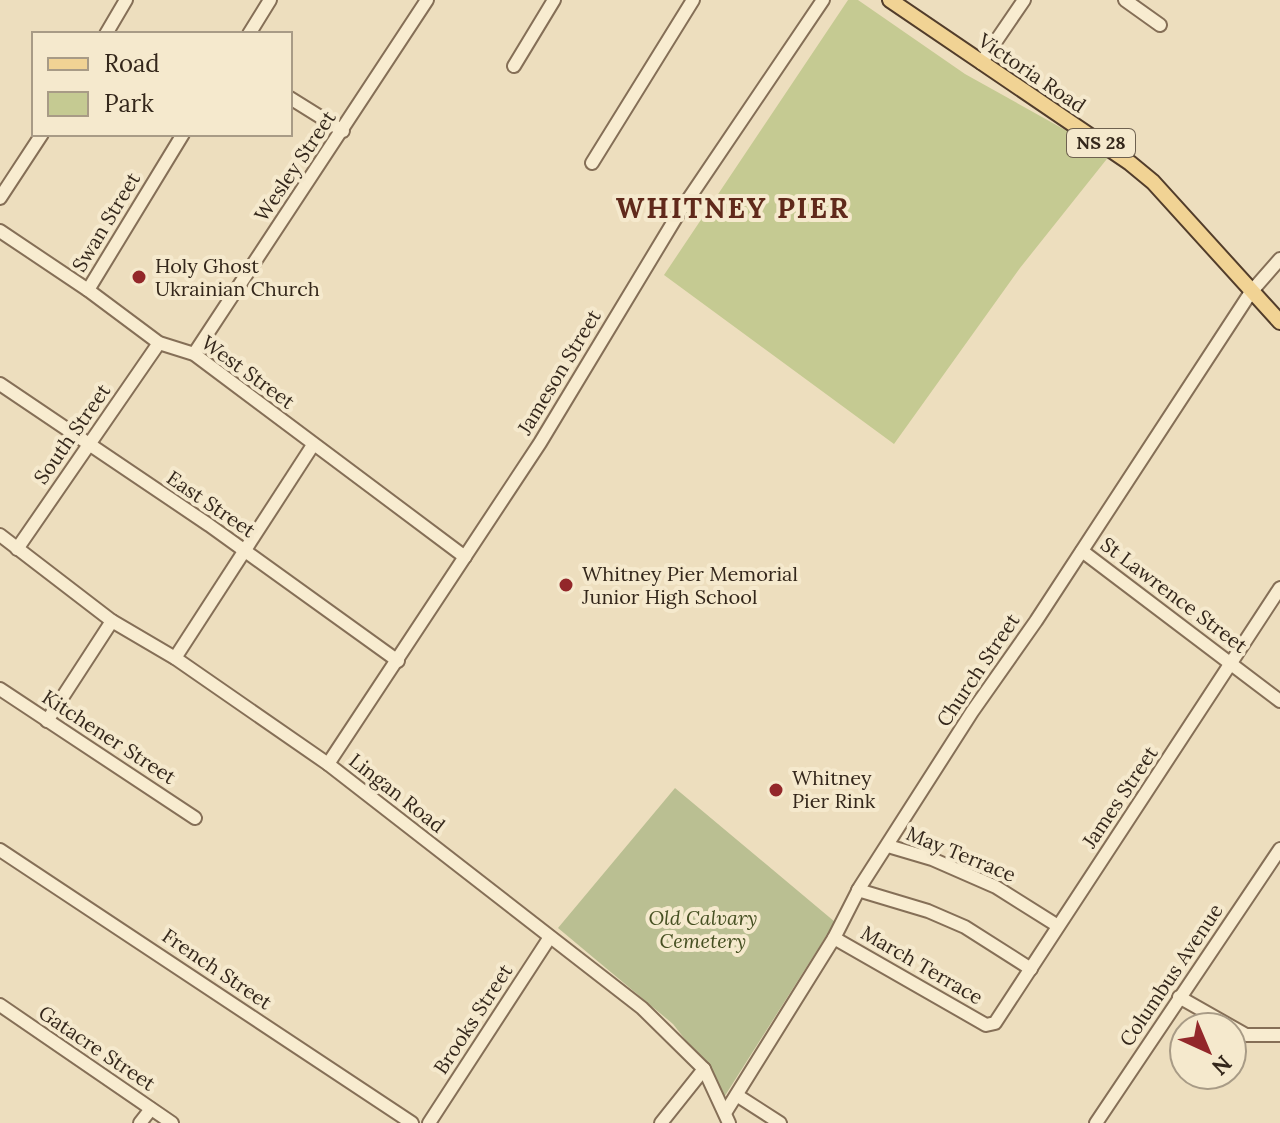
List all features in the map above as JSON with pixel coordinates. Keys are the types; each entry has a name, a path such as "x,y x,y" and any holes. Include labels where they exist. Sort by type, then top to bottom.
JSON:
{"main road":[{"name":"Victoria Road","path":"890,0 1130,163 1153,182 1280,322"}],"street":[{"path":"107,32 126,0"},
{"path":"250,32 270,0"},
{"name":"Wesley Street","path":"194,354 427,0"},
{"path":"514,66 554,0"},
{"path":"592,163 693,0"},
{"name":"Jameson Street","path":"328,764 540,443 677,216 823,0"},
{"path":"981,63 1024,0"},
{"path":"1125,0 1160,25"},
{"path":"292,99 343,131"},
{"path":"0,198 41,136"},
{"name":"Swan Street","path":"88,290 182,136"},
{"name":"West Street","path":"0,231 88,290 159,343 194,354 465,557"},
{"name":"Church Street","path":"727,1118 747,1076 834,938 858,890 972,712 1082,551 1251,292 1280,259"},
{"name":"South Street","path":"17,549 159,343"},
{"name":"East Street","path":"0,384 398,661"},
{"path":"175,658 313,445"},
{"name":"Lingan Road","path":"0,535 112,621 175,658 328,764 642,1008 704,1069 727,1118"},
{"name":"St Lawrence Street","path":"1082,551 1280,701"},
{"name":"James Street","path":"990,1025 997,1021 1280,588"},
{"path":"47,721 112,621"},
{"name":"Kitchener Street","path":"0,689 195,818"},
{"name":"May Terrace","path":"888,846 932,859 996,887 1058,926"},
{"name":"Columbus Avenue","path":"1096,1123 1280,849"},
{"name":"French Street","path":"0,850 412,1123"},
{"path":"858,890 947,919 982,936 1031,969"},
{"name":"Brooks Street","path":"429,1123 550,937"},
{"name":"March Terrace","path":"834,938 990,1025"},
{"path":"1179,997 1246,1035 1280,1035"},
{"name":"Gatacre Street","path":"0,1005 172,1123"},
{"path":"661,1123 704,1069"},
{"path":"738,1096 780,1123"},
{"path":"140,1123 151,1109"}],"green space":[{"path":"848,0 858,0 965,74 1110,155 1020,268 894,444 664,275"},
{"name":"Old Calvary Cemetery","path":"675,788 835,922 721,1102 705,1065 673,1024 558,928"}],"place":[{"name":"Holy Ghost Ukrainian Church","path":"139,277"},
{"name":"Whitney Pier Memorial Junior High School","path":"566,585"},
{"name":"Whitney Pier Rink","path":"776,790"}],"district":[{"name":"WHITNEY PIER","path":"733,208"}]}
